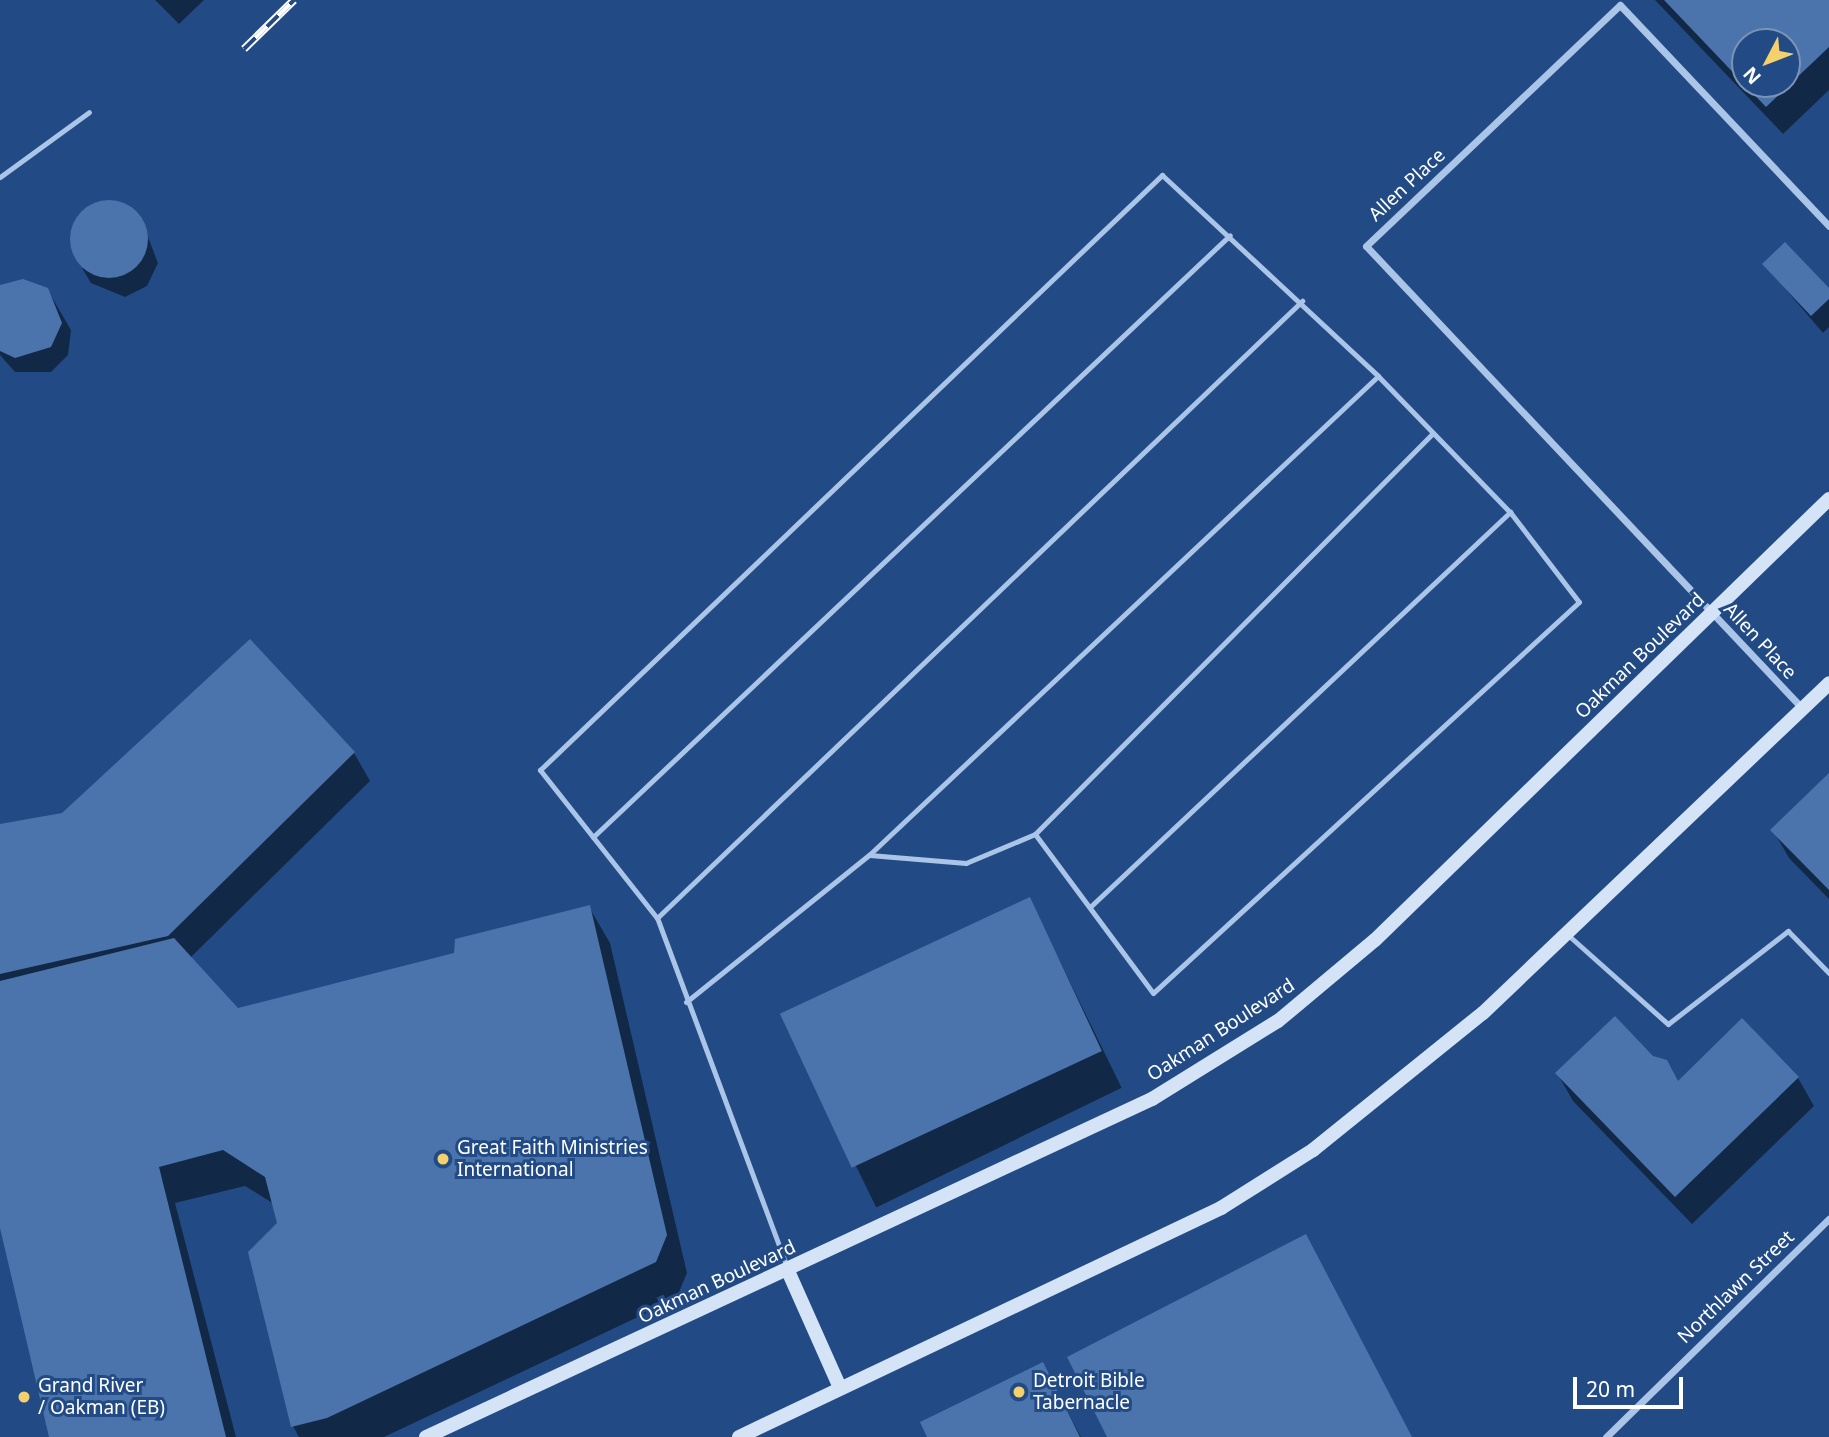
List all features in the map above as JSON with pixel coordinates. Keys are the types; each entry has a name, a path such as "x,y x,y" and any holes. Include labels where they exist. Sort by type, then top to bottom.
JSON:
{"street":[{"name":"Allen Place","path":"1802,709 1366,246 1620,5 1829,226"},
{"name":"Oakman Boulevard","path":"426,1437 1152,1099 1278,1021 1376,940 1829,499"},
{"path":"739,1437 761,1432 841,1388 1221,1208 1313,1150 1394,1091 1566,933 1829,683"},
{"name":"Northlawn Street","path":"1606,1437 1829,1219"},
{"path":"788,1270 841,1388"}],"lane":[{"path":"0,177 89,112"},
{"path":"788,1270 686,1002 657,918 540,770 1162,175 1302,301 1378,376 1510,512 1579,602 1153,993 1035,834"},
{"path":"593,837 1230,235"},
{"path":"657,918 1302,301"},
{"path":"686,1002 869,855 1378,376"},
{"path":"869,855 966,863 1035,834 1433,433"},
{"path":"1090,907 1510,512"},
{"path":"1566,933 1668,1024 1788,931 1829,973"}],"building":[{"path":"1664,0 1829,0 1829,47 1801,74 1801,28 1731,28 1731,70"},
{"path":"1757,98 1775,98 1766,107"},
{"path":"109,200 124,203 137,211 145,224 148,239 145,254 137,267 124,275 109,278 94,275 81,267 73,254 70,239 73,224 81,211 94,203"},
{"path":"1785,242 1829,288 1829,299 1811,316 1762,264"},
{"path":"23,279 48,288 62,323 51,347 15,358 0,351 0,285"},
{"path":"250,639 355,752 168,936 0,974 0,824 62,813"},
{"path":"1829,773 1829,890 1770,830"},
{"path":"1030,897 1102,1051 852,1168 780,1014"},
{"name":"Great Faith Ministries International","path":"590,905 667,1235 656,1262 327,1418 291,1427 248,1252 277,1223 265,1177 223,1150 159,1167 226,1437 49,1437 0,1228 0,981 174,938 238,1008 454,953 455,939"},
{"path":"1615,1016 1653,1056 1667,1060 1678,1081 1742,1018 1799,1077 1675,1197 1555,1073"},
{"path":"1306,1234 1412,1437 1107,1437 1067,1357"},
{"name":"Detroit Bible Tabernacle","path":"1043,1362 1080,1437 927,1437 920,1422"}],"railway":[{"path":"244,49 294,0"}],"place":[{"name":"Great Faith Ministries International","path":"443,1159"},
{"name":"Detroit Bible Tabernacle","path":"1019,1392"},
{"name":"Grand River / Oakman (EB)","path":"24,1397"}]}
